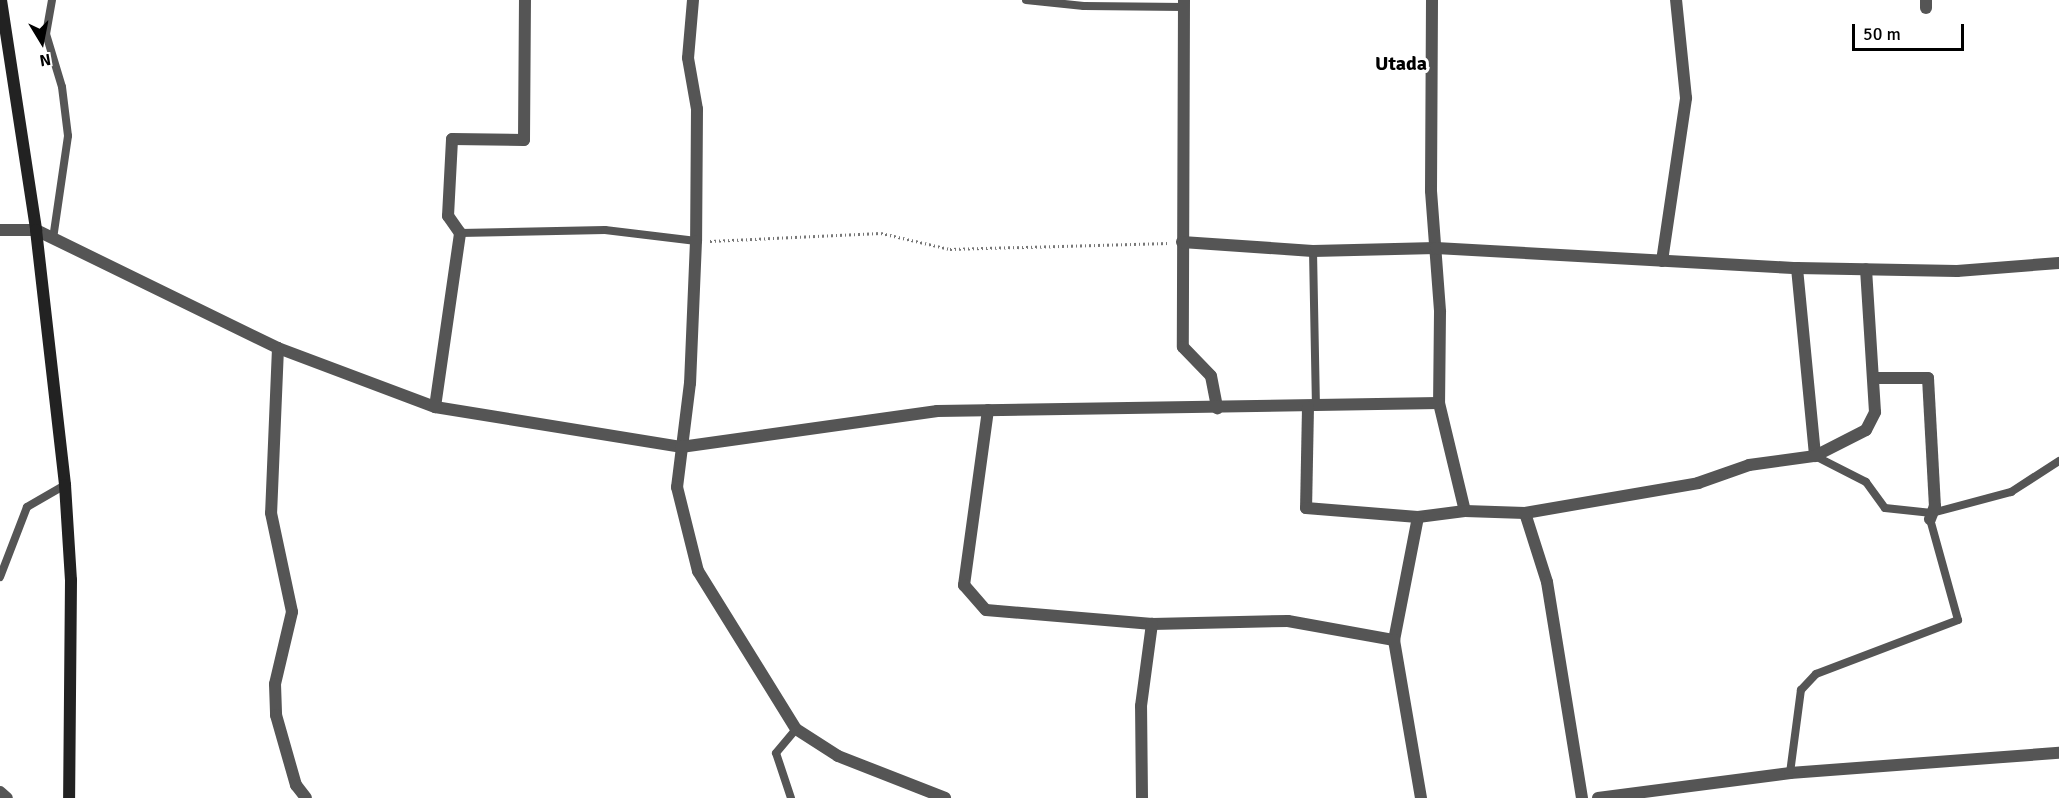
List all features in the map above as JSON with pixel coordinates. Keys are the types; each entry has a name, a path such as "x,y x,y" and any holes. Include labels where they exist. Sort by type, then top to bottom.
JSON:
{"street":[{"path":"1,0 36,230 65,485 70,580 69,798"},
{"path":"435,407 460,233 448,216 452,139 524,141 525,0"},
{"path":"693,0 688,58 697,110 696,241 690,384 677,486 698,571 796,729 838,756 945,798"},
{"path":"1432,0 1431,191 1440,312 1439,404 1465,511"},
{"path":"1662,261 1686,98 1676,0"},
{"path":"1184,4 1183,347 1211,376 1217,408"},
{"path":"0,230 36,230 278,348 435,407 681,447 937,411 1439,404"},
{"path":"1182,242 1313,251 1436,248 1797,268 1957,271 2059,263"},
{"path":"1797,268 1815,456"},
{"path":"1312,406 1306,508 1418,517 1465,511 1525,513 1698,483 1749,465 1815,456 1866,430 1875,412 1866,269"},
{"path":"278,348 271,513 292,612 274,684 276,715 296,785 306,798"},
{"path":"1873,378 1928,378 1935,506 1931,516"},
{"path":"988,410 964,585 986,610 1152,624 1288,621 1394,640"},
{"path":"1525,513 1547,582 1582,798"},
{"path":"1418,517 1394,640 1421,798"},
{"path":"1142,798 1142,706 1152,624"},
{"path":"1598,798 1790,773 2059,753"},
{"path":"0,792 7,798"}],"lane":[{"path":"52,0 46,34 62,87 68,136 53,239"},
{"path":"1026,0 1084,6 1184,4"},
{"path":"460,233 605,230 696,241"},
{"path":"1312,406 1313,251"},
{"path":"1815,456 1866,482 1885,508 1931,516 2011,492 2059,460"},
{"path":"0,578 27,507 65,485"},
{"path":"1790,773 1801,690 1816,674 1958,620 1931,516"},
{"path":"791,798 776,753 796,729"}],"path":[{"path":"696,241 881,234 950,249 1182,242"}],"district":[{"name":"Utada","path":"1401,63"}]}
